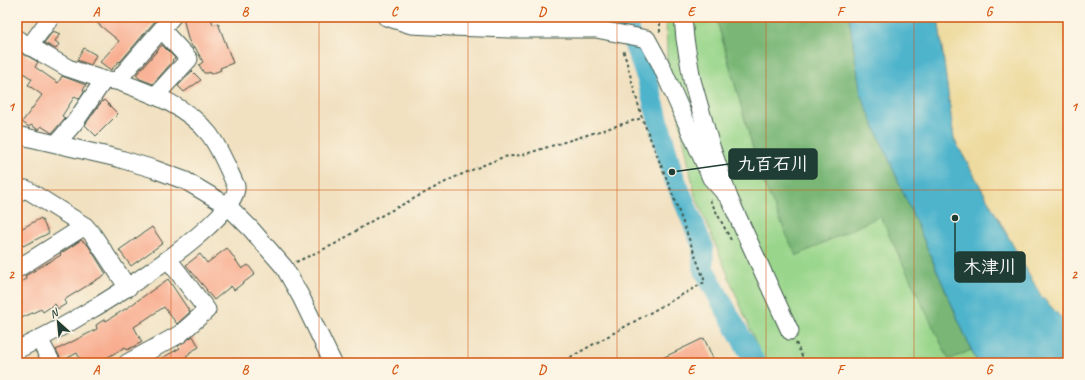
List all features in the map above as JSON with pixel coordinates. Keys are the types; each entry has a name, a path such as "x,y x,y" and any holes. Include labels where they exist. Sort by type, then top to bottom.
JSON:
{"street":[{"path":"17,350 90,311 128,288 168,259 206,228 228,206 236,193 236,186 212,139 198,123 156,95 68,68 23,43 51,17"},
{"path":"386,17 411,25 510,29 596,29 618,33 650,44 660,63 711,178 729,198"},
{"path":"683,17 684,39 692,80 710,143 729,198 790,331"},
{"path":"57,143 111,80 167,23 189,59 156,95"},
{"path":"17,136 57,143 154,168 186,181 228,206 265,244 284,267 301,297 333,363"},
{"path":"17,193 26,189 85,226 93,235 128,288"},
{"path":"17,269 85,226"},
{"path":"127,363 180,334 207,310 168,259"},
{"path":"39,339 52,363"}],"path":[{"path":"560,363 704,282 669,185 642,118 618,33"},
{"path":"284,267 335,244 375,219 453,178 503,157 522,156 642,118"}],"green space":[{"path":"666,17 716,17 761,177 796,255 880,216 949,359 971,350 977,363 764,363 695,195 667,59"},
{"path":"716,17 849,17 861,95 971,350 949,360 880,216 796,256 761,177"}],"sand":[{"path":"938,17 1068,17 1068,325 1041,296 954,139"}],"water":[{"path":"849,17 938,17 954,139 1041,296 1068,325 1068,363 977,363 861,95"}],"building":[{"path":"103,17 151,17 155,21 120,62 119,61 111,70 100,62 119,41 97,23"},
{"path":"183,17 211,17 213,25 218,23 233,63 220,68 221,70 211,74 210,72 204,73 199,65 203,62 195,47 193,48 188,39"},
{"path":"53,31 60,34 55,41 59,44 56,49 44,43"},
{"path":"162,45 175,58 153,84 140,79 136,75"},
{"path":"84,48 96,55 91,65 77,60"},
{"path":"19,51 38,62 35,67 58,83 62,76 86,85 79,99 75,96 62,116 65,118 52,133 41,126 39,130 31,125 29,127 22,122 42,95 28,85 32,79 17,69 17,54"},
{"path":"192,71 201,80 184,92 178,86"},
{"path":"104,100 118,114 96,136 85,125"},
{"path":"41,218 49,233 23,246 17,238 17,231"},
{"path":"152,227 163,243 131,266 119,250"},
{"path":"81,240 88,245 106,274 64,300 66,304 58,309 55,304 43,312 41,309 17,320 17,305 22,303 17,296 17,284 26,279 25,276 61,255 60,254"},
{"path":"227,248 242,269 248,265 255,274 234,290 231,286 214,300 186,265 200,254 207,263"},
{"path":"168,279 190,312 177,324 164,307 134,327 142,342 127,350 125,347 103,360 105,363 82,363 77,353 62,361 56,350 97,329 96,325 105,319 106,321 127,308"},
{"path":"193,336 199,347 190,352 186,356 187,357 177,363 153,363 180,348 178,346"},
{"path":"704,338 715,363 652,363"}],"waterway":[{"path":"624,17 647,78 672,172 703,247 703,268 755,363"}],"place":[{"name":"九百石川","path":"672,172"},
{"name":"木津川","path":"955,218"}]}
